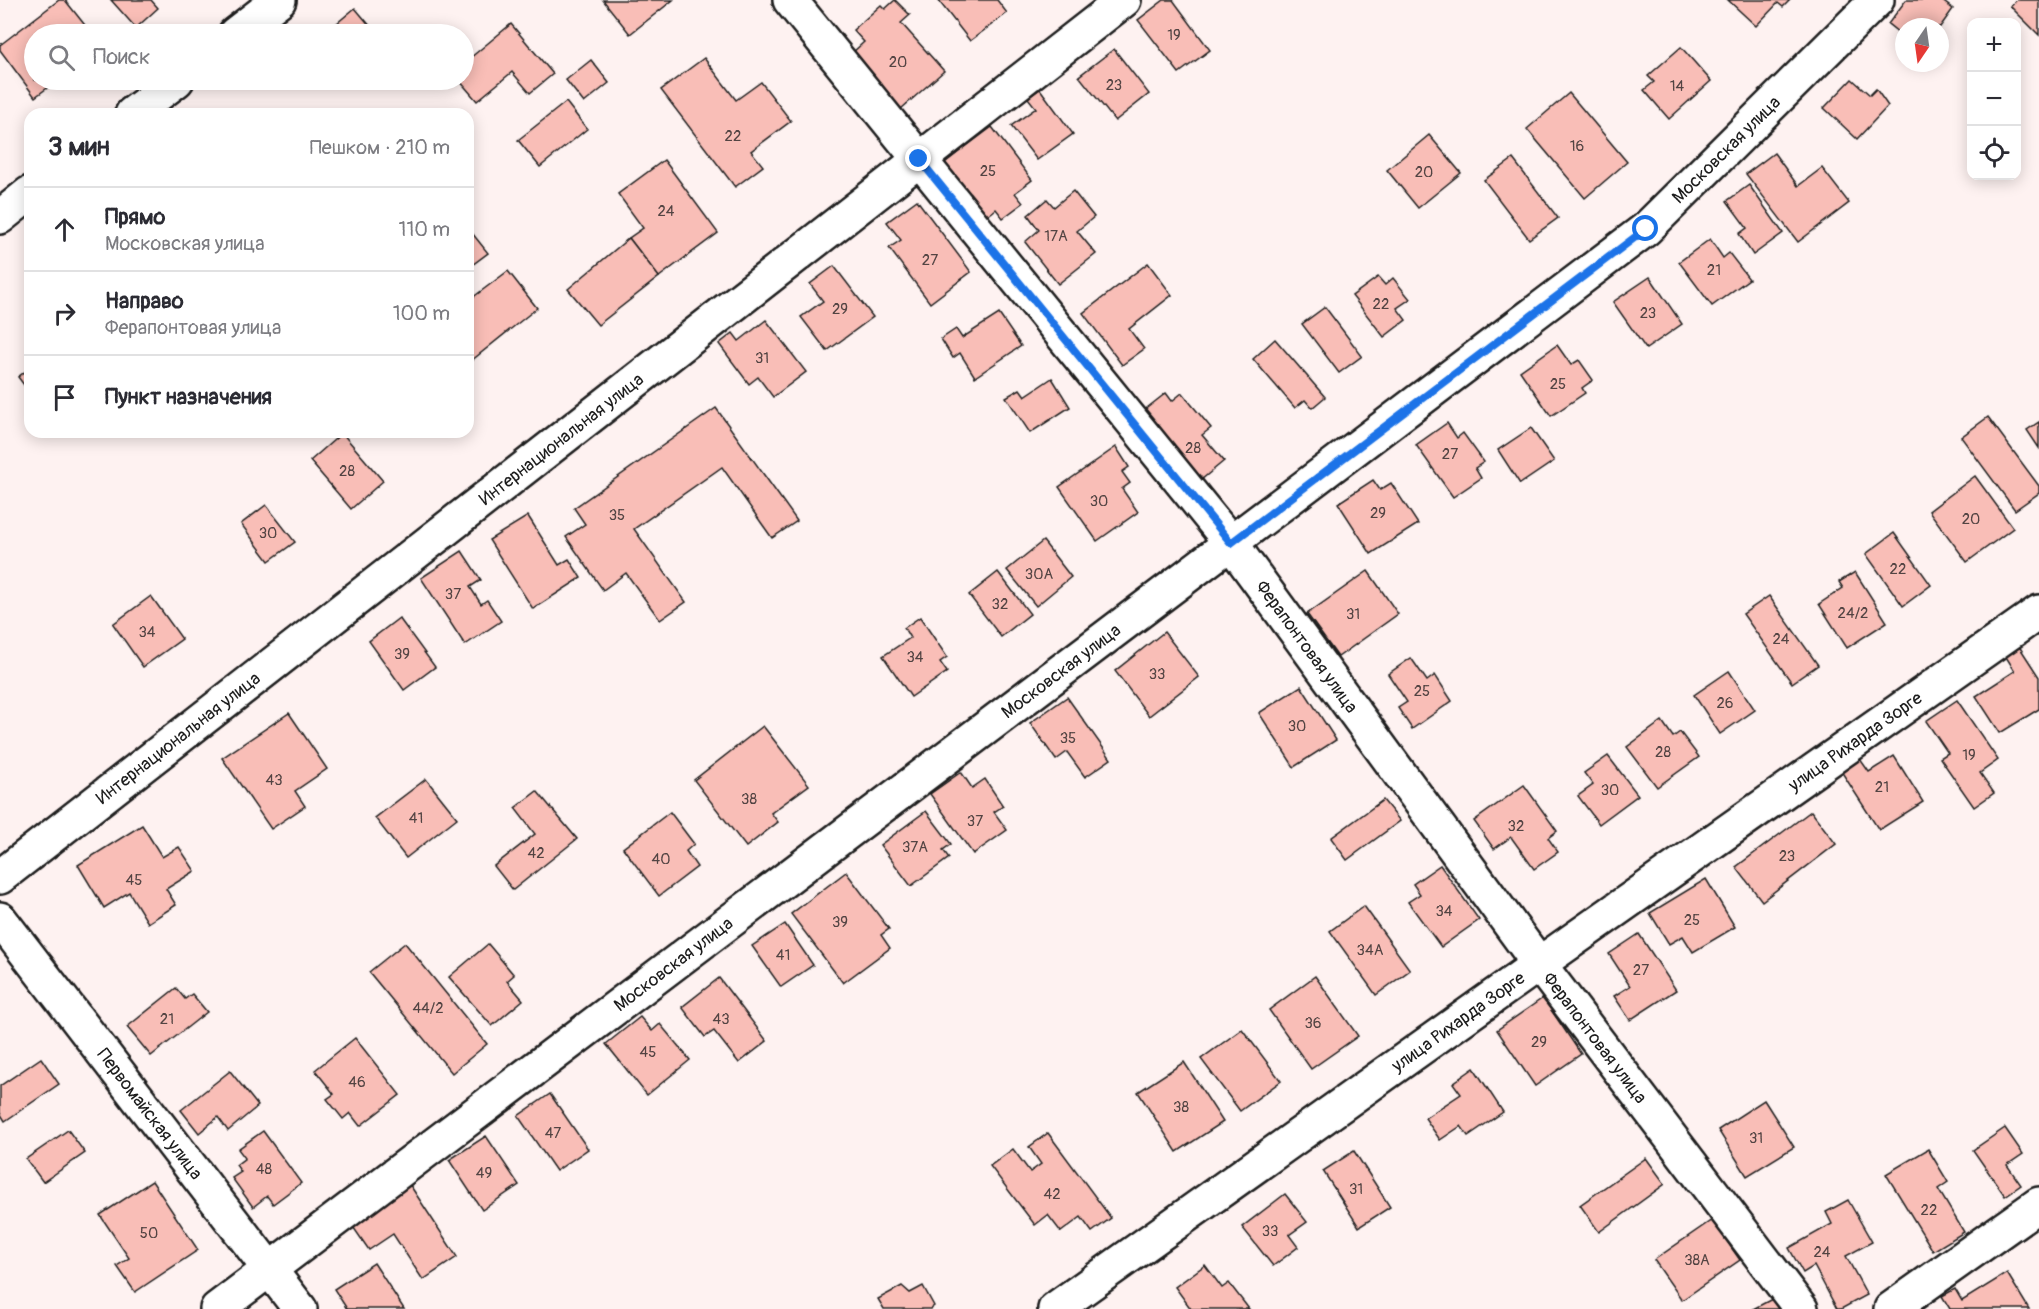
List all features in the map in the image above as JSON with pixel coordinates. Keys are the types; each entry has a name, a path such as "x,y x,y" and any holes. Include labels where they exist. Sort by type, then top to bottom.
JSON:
{"street":[{"path":"248,24 279,0"},
{"name":"Ферапонтовая улица","path":"790,0 1231,543 1539,964 1801,1309"},
{"name":"Интернациональная улица","path":"0,877 1124,0"},
{"name":"Московская улица","path":"217,1309 1646,229 1877,0"},
{"path":"140,108 164,90"},
{"path":"0,217 24,199"},
{"name":"улица Рихарда Зорге","path":"1055,1309 2039,612"},
{"name":"Первомайская улица","path":"0,919 300,1309"},
{"path":"1891,1309 2039,1204"}],"building":[{"path":"59,0 65,0 84,24 28,24"},
{"path":"111,0 151,0 158,8 140,24 132,24"},
{"path":"603,0 673,0 630,34"},
{"path":"895,0 910,15 901,23 944,71 901,109 852,53 864,42 853,30 881,5 885,9"},
{"path":"938,0 997,0 1007,13 970,41"},
{"path":"1164,0 1173,0 1210,50 1179,73 1138,20"},
{"path":"1728,0 1790,0 1783,7 1778,3 1756,26"},
{"path":"1906,0 1941,0 1953,9 1946,18 1895,18 1895,30 1888,24"},
{"path":"2017,0 2039,0 2039,35 2010,6"},
{"path":"355,8 369,24 336,24"},
{"path":"511,24 553,74 530,93 512,72 477,101 468,90 474,90 474,55"},
{"path":"24,27 24,82 0,50 0,45"},
{"path":"1681,47 1711,81 1669,119 1644,90 1654,82 1648,76"},
{"path":"1114,49 1149,94 1115,121 1079,76"},
{"path":"704,58 736,100 761,82 791,121 751,151 763,166 735,187 661,90"},
{"path":"591,60 609,83 584,103 566,80"},
{"path":"1852,79 1870,95 1876,89 1888,106 1857,139 1824,108"},
{"path":"1040,89 1073,134 1037,160 1011,126 1036,108 1028,98"},
{"path":"30,90 44,90 35,97"},
{"path":"1569,93 1627,162 1585,198 1527,129"},
{"path":"566,102 587,129 540,167 518,140"},
{"path":"992,127 1032,180 1015,193 1023,203 1003,218 996,209 985,218 944,163"},
{"path":"1429,135 1461,173 1418,208 1387,170"},
{"path":"1774,153 1798,186 1822,168 1849,203 1798,242 1746,174"},
{"path":"1513,159 1558,218 1529,239 1484,180"},
{"path":"664,160 718,233 659,277 629,238 643,228 618,194"},
{"path":"1749,185 1783,233 1753,255 1739,234 1747,228 1727,201"},
{"path":"1073,191 1094,217 1077,231 1096,254 1058,284 1025,242 1039,230 1028,215 1047,199 1054,207"},
{"path":"917,200 971,272 930,303 889,248 901,240 887,222"},
{"path":"474,236 488,253 474,264"},
{"path":"629,238 659,277 598,325 568,289"},
{"path":"1710,239 1723,258 1729,253 1749,279 1712,306 1679,262"},
{"path":"1148,263 1172,295 1129,329 1144,349 1122,365 1083,313"},
{"path":"834,266 873,317 827,351 801,317 823,301 810,284"},
{"path":"508,271 537,308 474,359 474,296"},
{"path":"1378,277 1385,285 1393,278 1410,299 1397,308 1406,320 1384,337 1352,296"},
{"path":"1650,277 1682,324 1646,349 1613,302"},
{"path":"1325,307 1362,356 1339,373 1302,324"},
{"path":"999,314 1021,346 975,377 960,353 953,358 941,339 956,329 962,338"},
{"path":"766,320 806,372 773,397 758,377 749,384 719,344 733,333 739,341"},
{"path":"1275,339 1325,397 1312,408 1305,400 1295,408 1253,359"},
{"path":"1557,345 1571,365 1579,360 1593,380 1582,388 1585,393 1551,416 1520,371"},
{"path":"24,372 24,385 18,377"},
{"path":"1052,378 1070,407 1030,433 1006,397 1020,389 1025,396"},
{"path":"1166,393 1172,401 1182,393 1211,428 1202,435 1224,461 1201,480 1143,411"},
{"path":"716,408 797,521 772,538 722,467 634,529 686,602 660,620 626,573 603,590 566,537 585,524 574,508"},
{"path":"1988,417 2039,486 2039,493 2015,510 1961,437"},
{"path":"2039,422 2039,448 2027,430"},
{"path":"1447,423 1457,438 1463,433 1484,462 1475,468 1481,478 1453,497 1416,445"},
{"path":"1531,428 1554,461 1520,484 1498,450"},
{"path":"336,438 346,438 383,481 351,509 310,461"},
{"path":"1116,447 1129,467 1122,472 1130,483 1122,489 1138,512 1097,541 1059,487"},
{"path":"1975,476 2013,528 1967,562 1929,511"},
{"path":"1373,480 1380,490 1391,483 1418,524 1371,554 1338,503"},
{"path":"266,505 295,542 269,561 241,524"},
{"path":"528,516 559,565 569,559 581,578 533,609 489,540"},
{"path":"1894,533 1931,585 1903,606 1866,554"},
{"path":"1043,541 1071,577 1036,606 1007,570"},
{"path":"462,551 481,580 470,587 481,604 487,600 501,621 465,645 421,578"},
{"path":"1368,571 1398,614 1338,657 1307,614"},
{"path":"998,572 1030,614 1001,637 969,595"},
{"path":"1855,572 1887,622 1847,648 1819,604 1843,588 1839,582"},
{"path":"151,596 182,639 143,667 113,624"},
{"path":"1769,596 1818,665 1792,683 1743,614"},
{"path":"920,617 947,657 940,662 947,672 911,697 883,656 910,638 904,628"},
{"path":"399,618 435,667 404,690 369,641"},
{"path":"1164,632 1199,677 1149,716 1115,671"},
{"path":"2015,640 2039,677 2039,709 2000,733 1976,696 2015,671 2001,649"},
{"path":"1411,658 1427,681 1435,675 1452,701 1412,729 1398,708 1407,702 1388,674"},
{"path":"1729,671 1755,710 1720,734 1694,695"},
{"path":"1301,686 1336,740 1294,767 1259,713"},
{"path":"1067,697 1111,759 1085,777 1067,752 1056,760 1030,723"},
{"path":"1957,700 1998,760 1980,773 1994,793 1974,807 1940,758 1948,753 1926,721"},
{"path":"289,713 327,769 295,791 305,806 271,829 222,758"},
{"path":"1662,721 1673,737 1680,732 1699,757 1657,787 1627,747"},
{"path":"763,726 809,785 771,813 778,822 746,847 694,780"},
{"path":"1608,756 1638,795 1599,824 1578,796 1593,785 1584,773"},
{"path":"1894,756 1923,802 1879,830 1841,771 1860,759 1869,772"},
{"path":"961,772 972,788 985,779 1003,806 994,812 1007,830 973,854 930,794"},
{"path":"426,779 457,818 406,858 375,818"},
{"path":"1524,785 1557,831 1548,838 1558,852 1534,869 1511,837 1494,849 1474,821"},
{"path":"537,791 577,839 513,890 494,866 535,834 515,808"},
{"path":"1383,800 1400,821 1347,860 1331,838"},
{"path":"926,811 951,844 943,850 949,858 911,886 880,845"},
{"path":"1811,811 1836,844 1762,901 1736,867"},
{"path":"670,812 694,844 686,851 697,867 659,896 623,848"},
{"path":"142,825 162,857 179,847 195,871 166,889 176,905 148,923 129,892 104,908 78,865"},
{"path":"1440,865 1479,920 1441,947 1408,902 1420,894 1413,884"},
{"path":"846,872 889,929 881,935 890,948 843,983 791,914"},
{"path":"1706,879 1735,927 1693,952 1683,936 1669,944 1650,913"},
{"path":"1364,906 1410,970 1376,995 1330,931"},
{"path":"785,924 813,965 781,987 752,946"},
{"path":"1639,934 1676,990 1630,1020 1614,996 1630,986 1609,954"},
{"path":"405,943 487,1044 452,1073 369,972"},
{"path":"488,944 514,975 507,981 523,1000 492,1026 449,977"},
{"path":"1315,976 1358,1036 1311,1069 1269,1010"},
{"path":"719,978 767,1041 739,1063 714,1031 705,1037 682,1007"},
{"path":"176,988 185,999 192,994 207,1012 151,1056 127,1027"},
{"path":"1543,998 1581,1054 1535,1086 1497,1030"},
{"path":"640,1017 652,1031 660,1024 690,1060 647,1095 606,1044"},
{"path":"1242,1029 1281,1081 1240,1111 1201,1059"},
{"path":"355,1038 400,1095 360,1126 350,1113 343,1119 327,1099 334,1094 315,1070"},
{"path":"41,1058 59,1084 5,1121 0,1113 0,1086"},
{"path":"1184,1062 1223,1122 1177,1152 1138,1092"},
{"path":"1474,1068 1503,1112 1468,1136 1461,1126 1440,1140 1425,1118 1461,1094 1453,1083"},
{"path":"230,1071 258,1106 228,1131 218,1117 199,1133 181,1110"},
{"path":"550,1094 588,1149 556,1171 518,1116"},
{"path":"1764,1100 1794,1147 1747,1176 1718,1130"},
{"path":"2005,1128 2023,1154 2007,1165 2021,1185 2005,1196 1973,1150"},
{"path":"68,1130 85,1153 43,1182 26,1159"},
{"path":"263,1131 301,1183 273,1204 267,1196 253,1207 232,1178 241,1172 236,1165 245,1158 238,1149"},
{"path":"1048,1133 1111,1218 1092,1232 1081,1217 1061,1232 1048,1215 1035,1225 990,1166 1013,1149 1030,1172 1041,1164 1029,1147"},
{"path":"486,1136 519,1185 482,1210 449,1160"},
{"path":"1928,1149 1948,1182 1938,1189 1964,1232 1933,1251 1886,1174"},
{"path":"1354,1151 1390,1207 1359,1227 1323,1171"},
{"path":"1646,1158 1665,1184 1599,1232 1580,1205"},
{"path":"152,1181 198,1250 135,1292 117,1266 129,1258 100,1215"},
{"path":"408,1182 457,1257 423,1280 393,1234 369,1250 349,1221"},
{"path":"1285,1194 1307,1222 1289,1235 1298,1247 1273,1266 1242,1227"},
{"path":"1848,1200 1872,1242 1846,1256 1867,1295 1837,1309 1814,1266 1803,1273 1789,1248 1832,1224 1826,1212"},
{"path":"1712,1220 1740,1260 1682,1300 1654,1260"},
{"path":"374,1263 404,1309 347,1309 334,1289"},
{"path":"1205,1265 1222,1288 1229,1283 1249,1309 1191,1309 1175,1287"},
{"path":"2007,1273 2029,1309 1950,1309 1942,1296 1955,1289 1962,1301"},
{"path":"902,1286 910,1293 923,1286 934,1306 930,1309 884,1309 878,1299"},
{"path":"1774,1298 1780,1309 1753,1309"}],"route":[{"path":"919,159 1231,543 1646,229"}]}
